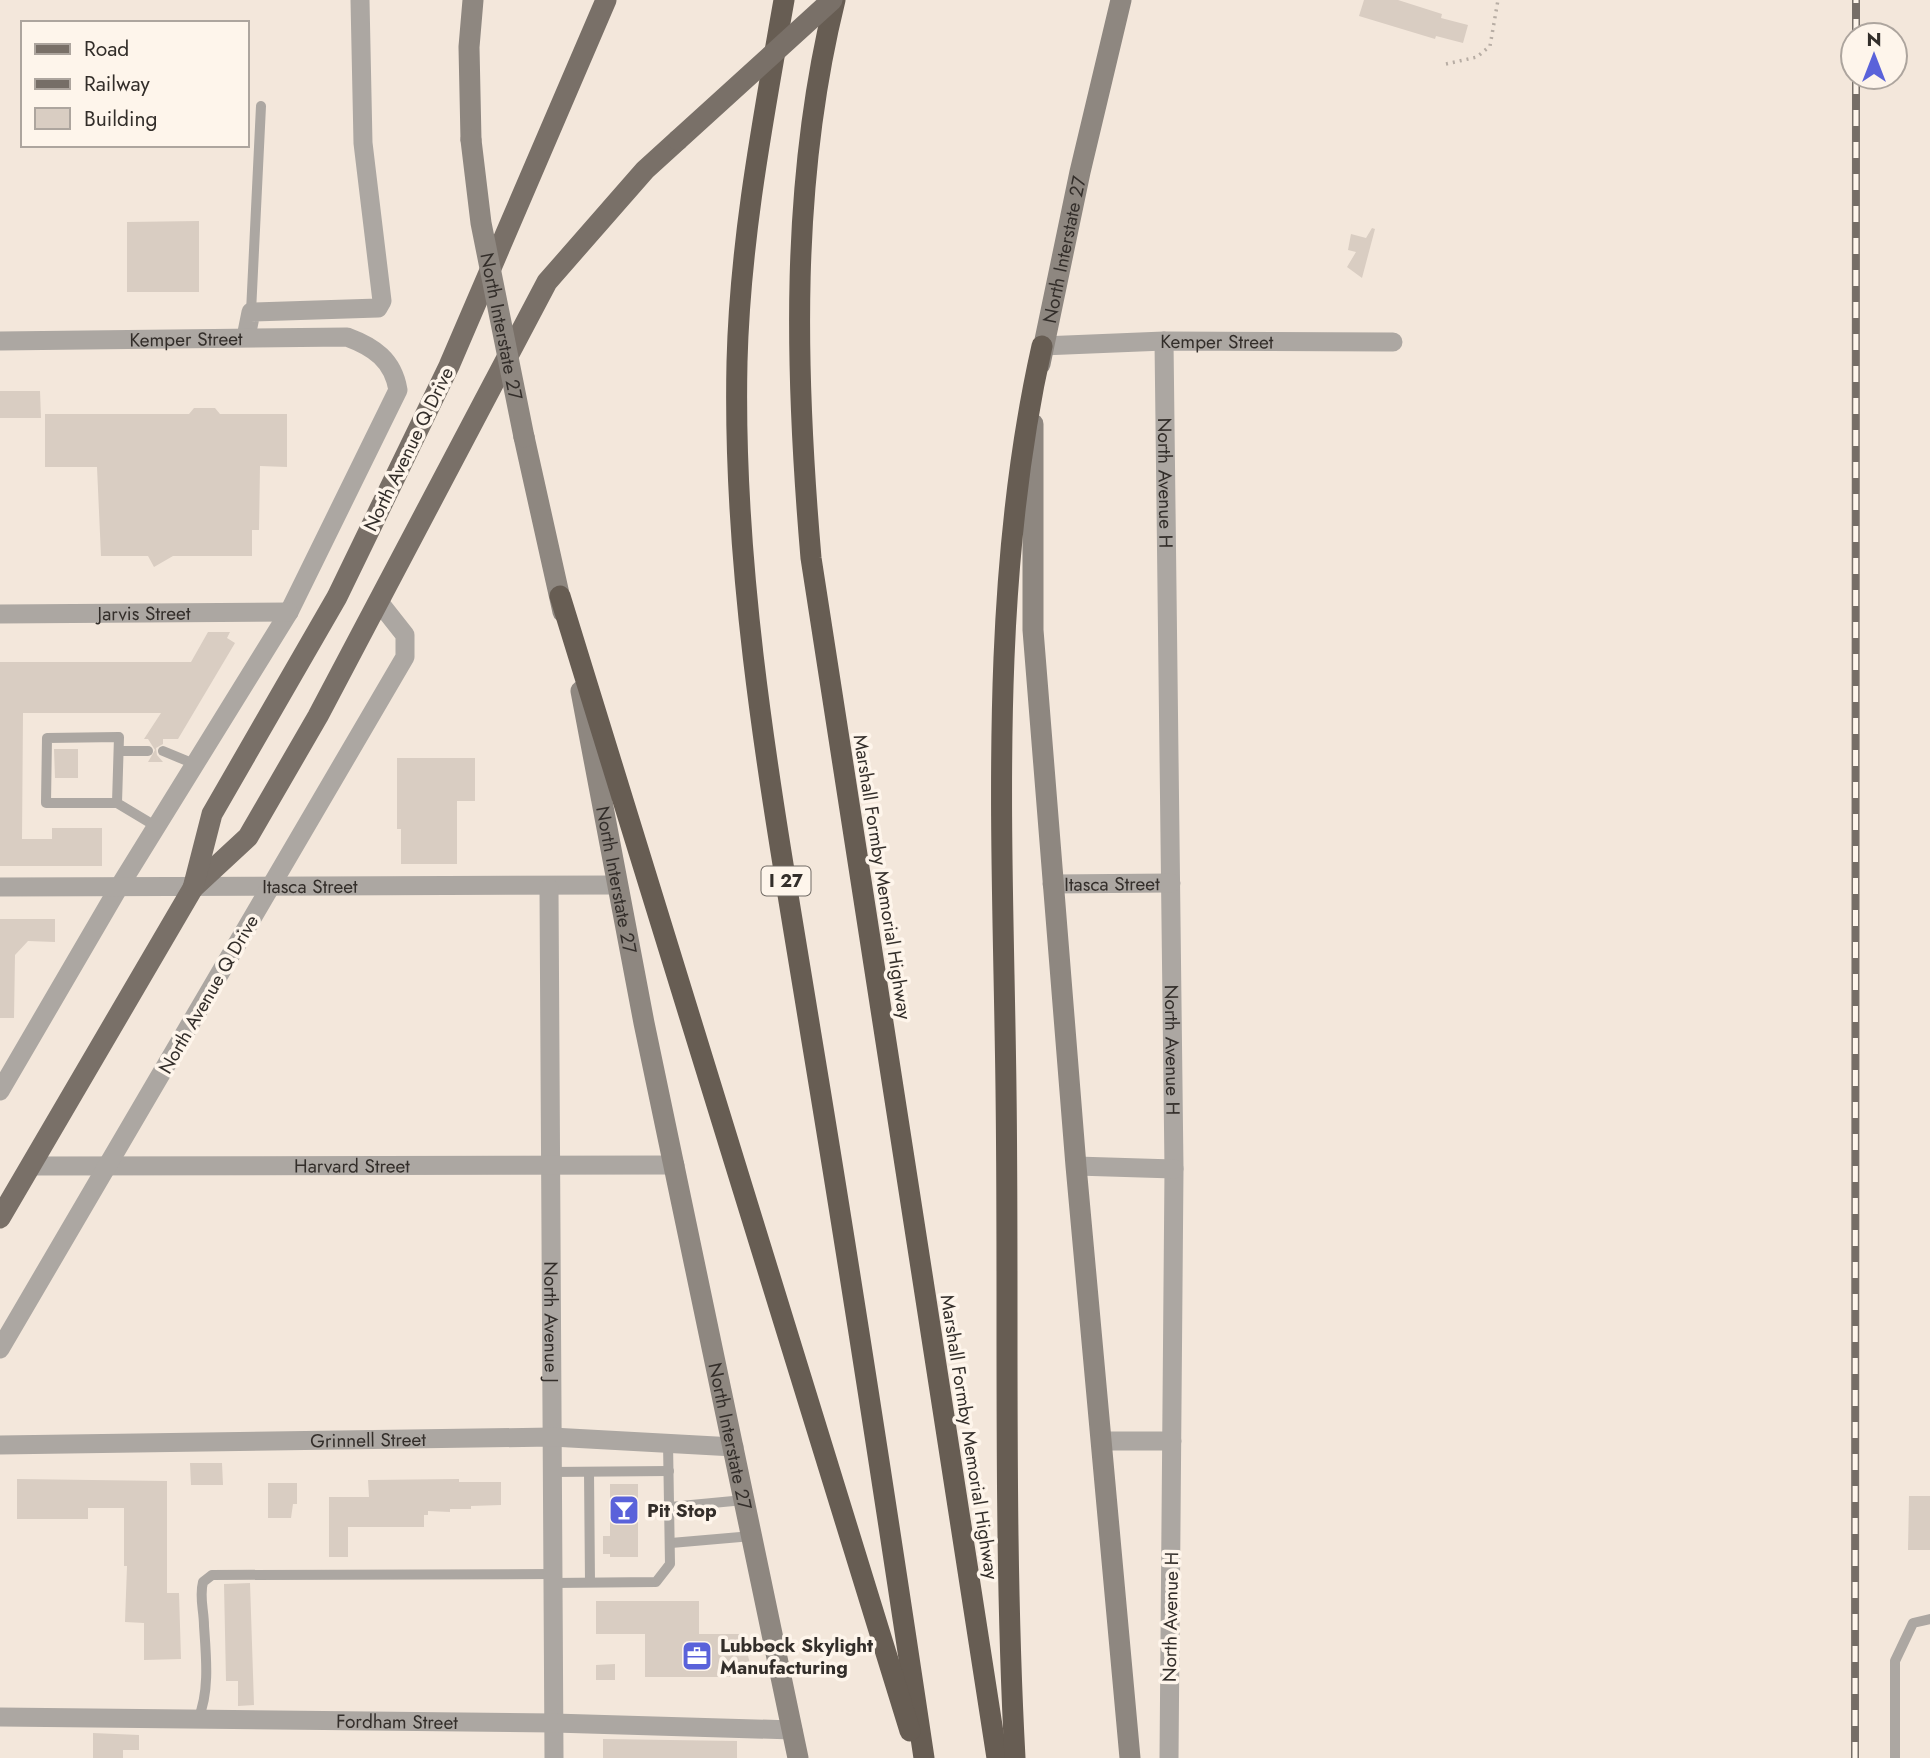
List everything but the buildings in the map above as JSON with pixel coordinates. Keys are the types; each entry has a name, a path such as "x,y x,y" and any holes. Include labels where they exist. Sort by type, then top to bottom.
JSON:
{"highway":[{"name":"I 27","path":"784,0 748,209 740,296 737,367 742,564 764,742 925,1758"},
{"name":"Marshall Formby Memorial Highway","path":"834,0 813,107 799,322 800,438 811,558 998,1758"},
{"path":"1016,1758 1011,1676 1007,1307 1004,620 1014,494 1042,346"},
{"path":"560,596 919,1758"}],"main road":[{"name":"North Interstate 27","path":"472,0 469,47 471,140 481,223 799,1758"},
{"name":"North Avenue Q Drive","path":"0,1218 193,888 212,814 337,597 449,366 606,0"},
{"name":"North Avenue Q Drive","path":"193,888 248,836 379,603 547,282 645,170 834,0"},
{"name":"North Interstate 27","path":"1121,0 1042,346 1034,419 1033,630 1076,1166 1130,1758"}],"street":[{"path":"246,337 251,312 377,308 382,301 363,143 360,0"},
{"name":"Kemper Street","path":"0,341 347,337 370,345"},
{"name":"Kemper Street","path":"1042,346 1164,341 1393,342"},
{"name":"North Avenue H","path":"1164,341 1174,1169 1169,1758"},
{"name":"North Avenue Q Drive","path":"0,1091 119,887 197,765 289,612 398,390 395,372 370,345"},
{"name":"North Avenue Q Drive","path":"0,1349 405,657 405,635 379,603"},
{"name":"Jarvis Street","path":"0,614 289,612"},
{"name":"Itasca Street","path":"1052,884 1171,883"},
{"name":"Itasca Street","path":"0,887 549,888 618,885"},
{"name":"North Avenue J","path":"549,888 554,1758"},
{"name":"Harvard Street","path":"30,1166 675,1165"},
{"path":"1076,1166 1174,1169"},
{"name":"Grinnell Street","path":"0,1445 552,1437 734,1447"},
{"path":"1103,1441 1172,1441"},
{"name":"Fordham Street","path":"0,1717 554,1723 793,1730"}],"lane":[{"path":"251,312 261,106"},
{"path":"117,803 119,737 47,738 46,803 117,803 157,827"},
{"path":"118,751 148,751"},
{"path":"163,751 197,765"},
{"path":"198,1719 205,1692 204,1624 200,1592 202,1582 212,1576 553,1578 590,1583 656,1582 670,1564 668,1443"},
{"path":"552,1472 669,1471"},
{"path":"589,1472 590,1583"},
{"path":"670,1507 745,1500"},
{"path":"671,1543 753,1536"},
{"path":"1895,1758 1895,1661 1913,1623 1930,1619"}],"path":[{"path":"1446,64 1477,57 1490,46 1498,0"}],"railway":[{"path":"1856,0 1856,21"},
{"path":"1855,1758 1856,91"}],"place":[{"name":"Pit Stop","path":"624,1510"},
{"name":"Lubbock Skylight Manufacturing","path":"697,1656"}]}
